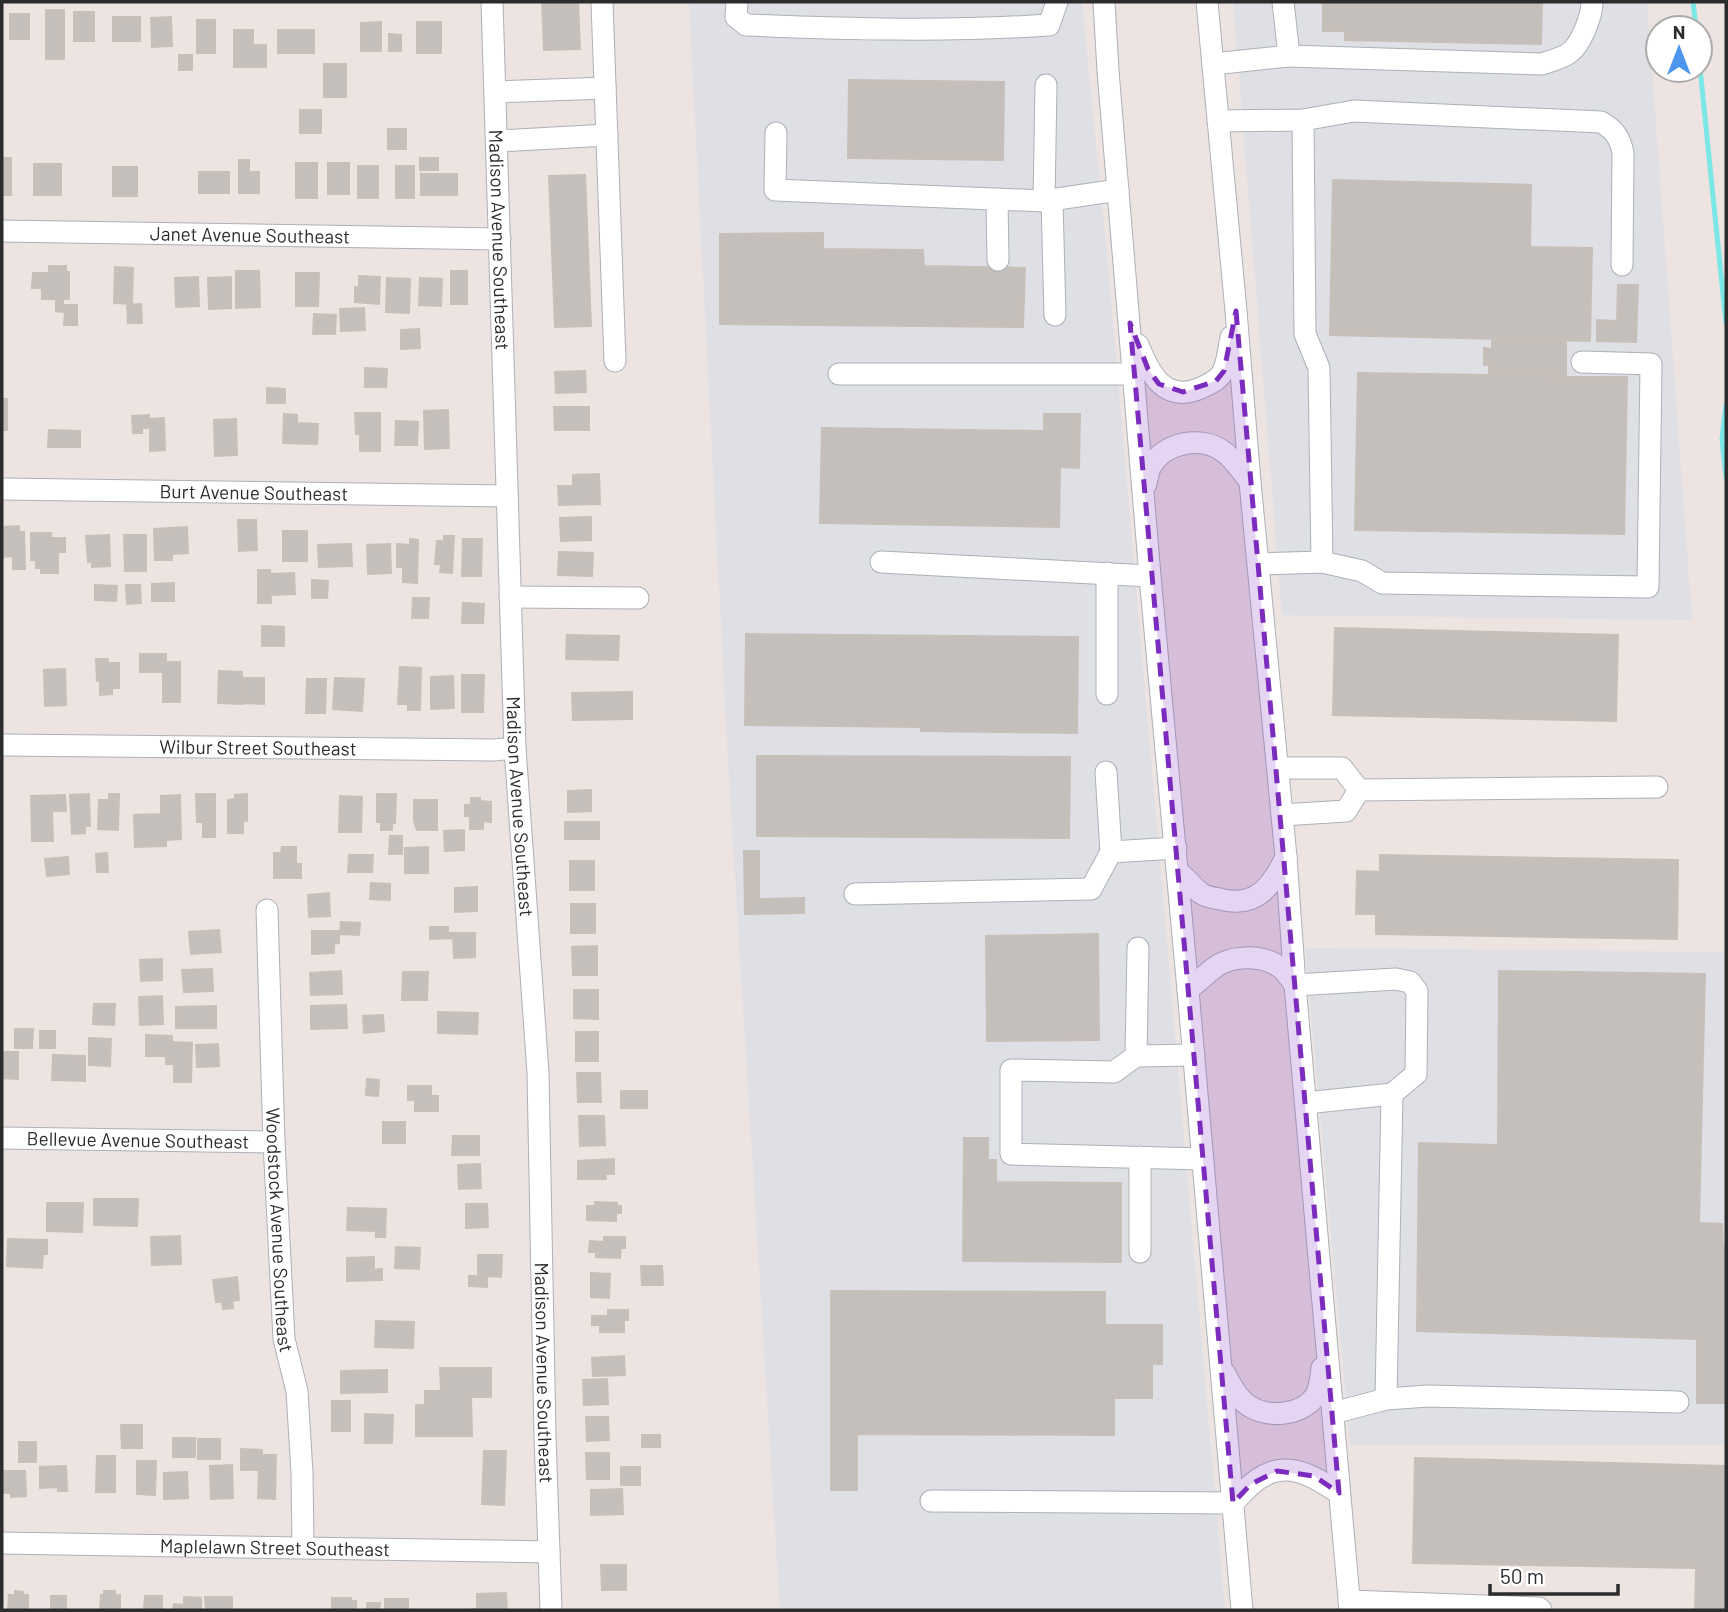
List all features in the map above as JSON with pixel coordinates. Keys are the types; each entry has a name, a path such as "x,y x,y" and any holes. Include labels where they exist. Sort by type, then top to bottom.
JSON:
{"street":[{"name":"Madison Avenue Southeast","path":"492,2 515,748 538,1073 551,1610"},
{"path":"602,2 615,361"},
{"path":"737,2 736,17 746,25 971,29 1049,25 1057,2"},
{"path":"1104,2 1150,576 1242,1610"},
{"path":"1207,2 1286,856 1350,1606 1541,1610"},
{"path":"1283,2 1289,56"},
{"path":"1213,64 1289,56 1542,64 1570,53 1585,32 1592,2"},
{"path":"1046,85 1048,201 1055,315"},
{"path":"495,92 605,88"},
{"path":"1218,121 1303,120 1354,111 1601,122 1613,129 1621,142 1623,153 1622,265"},
{"path":"1303,120 1305,334 1319,368 1322,562"},
{"path":"776,133 775,190 1048,201 1118,190"},
{"path":"497,141 607,135"},
{"path":"997,199 998,260"},
{"name":"Janet Avenue Southeast","path":"2,231 500,239"},
{"path":"1130,323 1148,369 1159,384 1174,391 1196,391 1216,381 1224,370 1236,312"},
{"path":"1258,564 1322,562 1362,571 1381,583 1648,587 1651,364 1582,362"},
{"path":"839,374 1134,374"},
{"path":"1144,495 1150,468 1158,457 1184,443 1205,443 1224,452 1250,481"},
{"name":"Burt Avenue Southeast","path":"2,489 507,496"},
{"path":"881,562 1150,576"},
{"path":"1107,573 1107,694"},
{"path":"510,597 638,598"},
{"name":"Wilbur Street Southeast","path":"2,746 515,748"},
{"path":"1278,768 1342,768 1359,790"},
{"path":"855,894 1091,889 1111,852 1106,772"},
{"path":"1359,790 1657,787"},
{"path":"1282,814 1346,811 1359,790"},
{"path":"1111,852 1176,848"},
{"path":"1178,872 1205,896 1232,901 1249,900 1276,878 1286,856"},
{"name":"Woodstock Avenue Southeast","path":"267,911 274,1142 284,1339 297,1391 303,1547"},
{"path":"1136,1056 1138,948"},
{"path":"1188,990 1213,968 1240,958 1269,962 1282,969 1295,985"},
{"path":"1295,985 1395,979 1410,982 1417,991 1416,1074 1392,1094 1306,1103"},
{"path":"1194,1055 1136,1056 1114,1072 1011,1070 1011,1154 1203,1158"},
{"path":"1385,1399 1392,1094"},
{"name":"Bellevue Avenue Southeast","path":"2,1138 274,1142"},
{"path":"1140,1157 1140,1252"},
{"path":"1220,1366 1237,1395 1246,1404 1256,1410 1278,1413 1294,1411 1308,1404 1317,1394 1327,1339"},
{"path":"1333,1413 1385,1399 1428,1396 1678,1402"},
{"path":"931,1501 1233,1503 1262,1476 1293,1470 1314,1476 1339,1493"},
{"name":"Maplelawn Street Southeast","path":"2,1543 549,1552"}],"highlighted area":[{"path":"1236,311 1339,1493 1314,1476 1277,1471 1251,1484 1233,1503 1130,323 1148,369 1159,384 1183,392 1216,381 1224,371"}],"shaded area":[{"path":"689,2 1082,2 1108,266 1225,1610 780,1610 728,761"},
{"path":"1233,2 1647,2 1648,14 1644,14 1644,84 1653,84 1692,620 1282,615"},
{"path":"1305,948 1726,952 1726,1445 1350,1445"}],"building":[{"path":"542,2 578,2 580,49 544,50"},
{"path":"1323,2 1542,2 1541,44 1345,40 1345,31 1323,31"},
{"path":"46,10 64,10 64,59 46,59"},
{"path":"74,12 94,12 94,41 74,41"},
{"path":"10,14 29,14 29,39 10,39"},
{"path":"113,17 140,17 140,41 113,41"},
{"path":"171,17 172,46 152,47 151,18"},
{"path":"197,20 215,20 215,53 197,53"},
{"path":"381,22 381,51 361,51 361,23"},
{"path":"417,22 441,22 441,53 417,53"},
{"path":"234,30 253,30 253,45 266,45 266,67 234,67"},
{"path":"278,30 314,30 314,53 278,53"},
{"path":"389,34 401,35 401,51 389,51"},
{"path":"179,55 192,55 192,70 179,70"},
{"path":"324,64 346,64 346,97 324,97"},
{"path":"849,80 1004,82 1003,160 848,158"},
{"path":"300,110 321,110 321,133 300,133"},
{"path":"388,129 406,129 406,149 388,149"},
{"path":"2,158 11,158 11,195 2,195"},
{"path":"420,158 438,158 438,170 420,170"},
{"path":"239,160 249,160 249,172 259,172 259,193 239,193"},
{"path":"296,163 317,163 317,198 296,198"},
{"path":"328,163 349,163 349,194 328,194"},
{"path":"34,164 61,164 61,195 34,195"},
{"path":"358,166 378,166 378,198 358,198"},
{"path":"396,166 414,166 414,198 396,198"},
{"path":"113,167 137,167 137,196 113,196"},
{"path":"199,172 229,172 229,193 199,193"},
{"path":"421,174 457,174 457,195 421,195"},
{"path":"585,175 591,326 555,327 549,176"},
{"path":"1333,180 1531,185 1530,247 1592,248 1590,341 1330,335"},
{"path":"823,233 823,249 923,250 924,266 1025,268 1023,327 720,324 720,234"},
{"path":"49,266 66,266 66,272 69,272 69,299 63,299 63,305 77,305 77,325 64,325 65,312 56,311 56,299 42,299 42,288 32,288 33,273 49,273"},
{"path":"115,267 133,268 132,304 114,303"},
{"path":"236,271 259,271 260,307 236,308"},
{"path":"451,271 467,271 467,304 451,304"},
{"path":"296,273 319,273 318,306 296,306"},
{"path":"359,276 380,277 379,304 355,302 355,287 359,288"},
{"path":"198,277 199,306 176,307 175,278"},
{"path":"231,277 231,308 209,309 208,278"},
{"path":"387,278 410,279 409,313 386,312"},
{"path":"420,278 442,279 441,306 419,305"},
{"path":"1618,285 1638,285 1636,342 1597,341 1597,320 1617,321"},
{"path":"141,304 142,323 128,323 127,305"},
{"path":"364,308 365,330 341,331 340,309"},
{"path":"314,314 336,315 335,334 313,334"},
{"path":"419,329 420,348 401,349 401,330"},
{"path":"1492,339 1566,340 1566,376 1489,375 1489,365 1484,365 1484,348 1492,349"},
{"path":"365,368 387,369 386,387 365,387"},
{"path":"585,371 586,392 556,393 555,372"},
{"path":"1358,373 1627,377 1624,534 1355,530"},
{"path":"267,388 285,389 285,403 267,403"},
{"path":"2,399 7,399 7,430 2,430"},
{"path":"554,407 589,407 589,430 555,430"},
{"path":"448,410 449,448 425,449 424,411"},
{"path":"355,413 380,413 380,451 360,451 360,434 356,434"},
{"path":"284,414 297,415 297,423 318,424 317,444 283,443"},
{"path":"1044,414 1080,414 1079,468 1060,467 1059,527 820,523 822,428 1044,431"},
{"path":"149,415 149,419 164,418 165,450 150,451 150,428 142,428 142,433 133,433 132,416"},
{"path":"236,419 237,455 215,456 214,420"},
{"path":"396,421 418,422 417,445 395,445"},
{"path":"49,430 80,431 80,447 48,447"},
{"path":"599,474 600,504 559,505 558,486 573,486 573,475"},
{"path":"591,517 591,540 561,541 560,518"},
{"path":"238,520 256,520 257,550 239,551"},
{"path":"19,526 19,532 24,532 25,569 13,569 13,556 2,557 2,532 4,527"},
{"path":"187,527 188,553 172,554 172,560 155,560 154,529"},
{"path":"283,531 307,531 307,561 283,561"},
{"path":"31,533 51,533 51,538 65,538 65,552 58,552 58,573 41,573 41,568 36,568 36,560 31,560"},
{"path":"109,535 110,566 92,567 92,561 88,562 86,536"},
{"path":"124,535 146,535 146,571 125,571"},
{"path":"444,536 454,536 452,573 440,572 441,564 435,564 437,541 444,541"},
{"path":"410,539 418,540 417,583 403,582 403,567 397,567 397,544 410,545"},
{"path":"463,539 482,539 481,576 462,576"},
{"path":"351,544 352,566 319,567 318,545"},
{"path":"390,544 391,573 368,574 367,545"},
{"path":"559,552 593,553 592,576 558,575"},
{"path":"258,570 270,570 271,603 258,603"},
{"path":"294,573 295,594 272,595 271,574"},
{"path":"312,580 328,581 327,598 312,598"},
{"path":"174,583 174,601 152,601 152,584"},
{"path":"95,585 117,586 116,601 95,600"},
{"path":"126,585 140,585 141,603 127,604"},
{"path":"413,598 429,598 428,618 412,618"},
{"path":"463,603 484,604 483,623 462,623"},
{"path":"262,626 284,627 284,646 262,646"},
{"path":"1335,628 1618,635 1616,721 1333,715"},
{"path":"746,634 1078,637 1077,733 921,731 921,727 745,725"},
{"path":"567,635 619,636 618,660 566,659"},
{"path":"140,654 166,654 166,662 180,662 180,702 163,702 163,672 140,672"},
{"path":"96,659 119,663 119,688 112,688 112,694 100,695"},
{"path":"400,667 421,668 420,710 408,710 408,704 398,704"},
{"path":"65,669 66,705 45,706 44,670"},
{"path":"219,671 242,672 242,704 218,703"},
{"path":"462,675 484,675 483,712 462,712"},
{"path":"453,676 454,708 431,709 431,677"},
{"path":"244,678 264,678 264,704 244,703"},
{"path":"335,678 364,679 362,711 333,709"},
{"path":"307,679 326,679 325,713 306,713"},
{"path":"632,692 632,719 573,720 572,693"},
{"path":"757,756 1070,757 1069,838 757,836"},
{"path":"591,790 591,811 568,812 568,791"},
{"path":"89,794 90,826 85,826 85,833 72,834 70,795"},
{"path":"109,794 119,794 118,830 98,829 99,800 109,800"},
{"path":"196,794 215,794 215,837 203,837 203,822 197,822"},
{"path":"247,794 247,821 243,821 243,833 228,833 228,800 235,799 235,795"},
{"path":"377,794 396,794 395,823 392,823 392,830 381,830 381,822 377,822"},
{"path":"65,795 66,811 52,811 53,841 32,841 31,796"},
{"path":"180,795 181,839 166,840 166,846 135,847 134,815 161,814 161,796"},
{"path":"340,796 362,797 361,832 339,832"},
{"path":"471,798 491,802 491,822 483,821 483,829 470,829 470,816 465,816 465,805 471,805"},
{"path":"414,800 437,800 437,830 417,830"},
{"path":"565,822 599,822 599,839 565,839"},
{"path":"464,830 464,850 445,851 444,831"},
{"path":"390,836 402,836 402,854 389,854"},
{"path":"282,847 296,847 296,864 301,864 301,878 274,878 274,853 281,853"},
{"path":"428,847 428,873 405,873 405,848"},
{"path":"744,851 759,851 759,899 804,898 804,913 745,914"},
{"path":"107,853 108,872 97,872 96,854"},
{"path":"349,855 373,855 372,872 348,872"},
{"path":"1380,855 1678,860 1677,939 1376,934 1376,914 1356,914 1357,871 1380,872"},
{"path":"68,857 69,874 47,876 45,859"},
{"path":"570,861 594,861 594,890 570,890"},
{"path":"371,883 390,884 390,900 370,899"},
{"path":"477,887 477,911 455,912 455,888"},
{"path":"329,893 330,916 309,917 308,895"},
{"path":"571,904 595,904 595,933 571,933"},
{"path":"341,922 360,923 359,935 340,934"},
{"path":"430,927 448,927 448,933 475,933 475,957 454,958 453,938 430,939"},
{"path":"219,930 221,952 191,954 189,932"},
{"path":"312,931 339,931 339,943 334,944 334,953 312,954"},
{"path":"1098,934 1099,1040 987,1041 986,936"},
{"path":"597,946 597,975 573,975 572,947"},
{"path":"162,959 162,980 141,981 140,960"},
{"path":"212,969 213,991 184,992 182,970"},
{"path":"341,971 342,994 311,995 310,973"},
{"path":"1499,971 1705,974 1699,1223 1722,1224 1723,1248 1726,1248 1726,1403 1697,1403 1697,1339 1417,1331 1419,1143 1498,1145"},
{"path":"403,972 428,972 427,1000 402,1000"},
{"path":"574,990 598,990 598,1019 574,1018"},
{"path":"162,996 163,1024 140,1025 139,997"},
{"path":"94,1004 115,1004 114,1025 93,1024"},
{"path":"346,1005 347,1028 311,1029 311,1006"},
{"path":"216,1006 216,1028 176,1028 176,1007"},
{"path":"438,1012 478,1013 477,1034 438,1033"},
{"path":"383,1015 384,1031 364,1033 363,1016"},
{"path":"15,1029 33,1029 32,1048 15,1048"},
{"path":"40,1031 55,1031 55,1048 40,1048"},
{"path":"576,1032 598,1032 598,1061 576,1061"},
{"path":"146,1035 172,1036 172,1042 192,1043 191,1082 174,1082 174,1064 166,1064 166,1056 146,1056"},
{"path":"89,1038 111,1039 110,1066 89,1065"},
{"path":"218,1044 219,1066 197,1067 196,1045"},
{"path":"3,1052 18,1052 18,1079 2,1078"},
{"path":"53,1055 85,1056 85,1081 52,1080"},
{"path":"577,1073 600,1073 601,1102 578,1102"},
{"path":"367,1079 379,1080 378,1096 366,1095"},
{"path":"408,1086 431,1086 431,1096 438,1096 438,1111 415,1111 415,1100 408,1100"},
{"path":"621,1091 647,1091 647,1108 621,1108"},
{"path":"579,1116 604,1116 605,1145 580,1146"},
{"path":"383,1122 405,1122 405,1143 383,1143"},
{"path":"453,1136 479,1136 479,1155 452,1155"},
{"path":"964,1138 988,1138 988,1160 996,1160 996,1182 1121,1183 1121,1262 963,1261"},
{"path":"614,1159 614,1174 605,1174 606,1179 578,1179 578,1161"},
{"path":"480,1164 481,1188 459,1189 458,1165"},
{"path":"94,1199 138,1199 137,1226 94,1225"},
{"path":"595,1202 617,1203 617,1206 621,1206 621,1213 616,1213 616,1221 587,1220 587,1206 595,1206"},
{"path":"47,1203 83,1203 82,1232 47,1231"},
{"path":"466,1204 487,1204 488,1227 466,1228"},
{"path":"348,1208 386,1209 385,1237 376,1237 376,1231 347,1230"},
{"path":"180,1236 181,1264 152,1265 151,1237"},
{"path":"604,1237 625,1237 625,1248 621,1248 620,1258 596,1257 596,1252 589,1252 590,1241 604,1242"},
{"path":"8,1239 47,1240 47,1254 43,1254 42,1268 7,1266"},
{"path":"396,1247 420,1248 419,1269 395,1268"},
{"path":"478,1255 502,1255 501,1277 487,1276 487,1287 469,1286 469,1276 478,1276"},
{"path":"374,1257 374,1270 382,1269 382,1280 347,1281 347,1258"},
{"path":"641,1266 662,1266 663,1285 642,1285"},
{"path":"591,1273 610,1274 609,1298 591,1297"},
{"path":"237,1277 239,1300 232,1301 233,1308 223,1309 222,1302 216,1302 213,1280"},
{"path":"831,1291 1105,1292 1105,1325 1162,1325 1162,1364 1152,1364 1152,1398 1114,1398 1114,1435 857,1434 857,1490 831,1490"},
{"path":"608,1310 628,1310 628,1320 624,1320 624,1332 600,1332 600,1325 592,1325 592,1316 608,1316"},
{"path":"376,1321 414,1322 413,1348 375,1347"},
{"path":"624,1356 625,1375 593,1376 592,1358"},
{"path":"440,1368 491,1368 491,1397 471,1397 472,1436 416,1436 416,1405 425,1405 425,1391 441,1391"},
{"path":"387,1370 387,1392 341,1393 341,1371"},
{"path":"607,1379 608,1404 584,1405 583,1380"},
{"path":"332,1401 350,1401 350,1431 332,1431"},
{"path":"365,1414 393,1415 392,1443 365,1443"},
{"path":"586,1417 608,1417 609,1440 587,1441"},
{"path":"121,1425 142,1425 142,1448 122,1448"},
{"path":"642,1435 660,1435 660,1447 642,1447"},
{"path":"173,1438 195,1438 195,1457 173,1457"},
{"path":"198,1439 220,1439 220,1459 198,1459"},
{"path":"19,1442 36,1442 36,1462 19,1462"},
{"path":"241,1449 262,1450 262,1455 276,1455 275,1499 258,1498 259,1470 241,1470"},
{"path":"484,1451 506,1451 504,1505 482,1504"},
{"path":"586,1453 609,1453 609,1479 587,1479"},
{"path":"97,1456 115,1456 115,1492 96,1492"},
{"path":"1415,1458 1726,1466 1726,1610 1695,1610 1696,1568 1413,1563"},
{"path":"137,1461 156,1461 155,1495 137,1494"},
{"path":"232,1465 233,1498 211,1499 210,1466"},
{"path":"66,1466 67,1491 58,1491 58,1487 40,1488 40,1467"},
{"path":"621,1467 640,1467 640,1485 621,1485"},
{"path":"2,1471 25,1471 26,1496 11,1497 11,1493 2,1493"},
{"path":"187,1472 188,1498 164,1499 164,1473"},
{"path":"622,1489 623,1514 591,1515 591,1490"},
{"path":"601,1565 626,1565 626,1590 602,1590"},
{"path":"15,1591 28,1595 28,1610 8,1610 9,1595 15,1595"},
{"path":"104,1591 115,1591 115,1595 120,1595 120,1610 100,1610 101,1595 104,1595"},
{"path":"506,1593 507,1610 472,1610 477,1609 477,1594"},
{"path":"51,1596 66,1596 66,1610 51,1610"},
{"path":"145,1596 162,1596 162,1610 144,1610"},
{"path":"184,1597 201,1598 201,1610 173,1610 174,1604 184,1605"},
{"path":"205,1597 232,1597 232,1610 206,1610"},
{"path":"332,1598 351,1598 351,1601 356,1601 356,1610 332,1610"},
{"path":"385,1599 408,1599 408,1610 385,1610"},
{"path":"367,1603 380,1603 379,1610 367,1610"}],"waterway":[{"path":"1693,2 1694,14"},
{"path":"1702,84 1726,324"},
{"path":"1726,404 1722,439 1726,477"}]}
